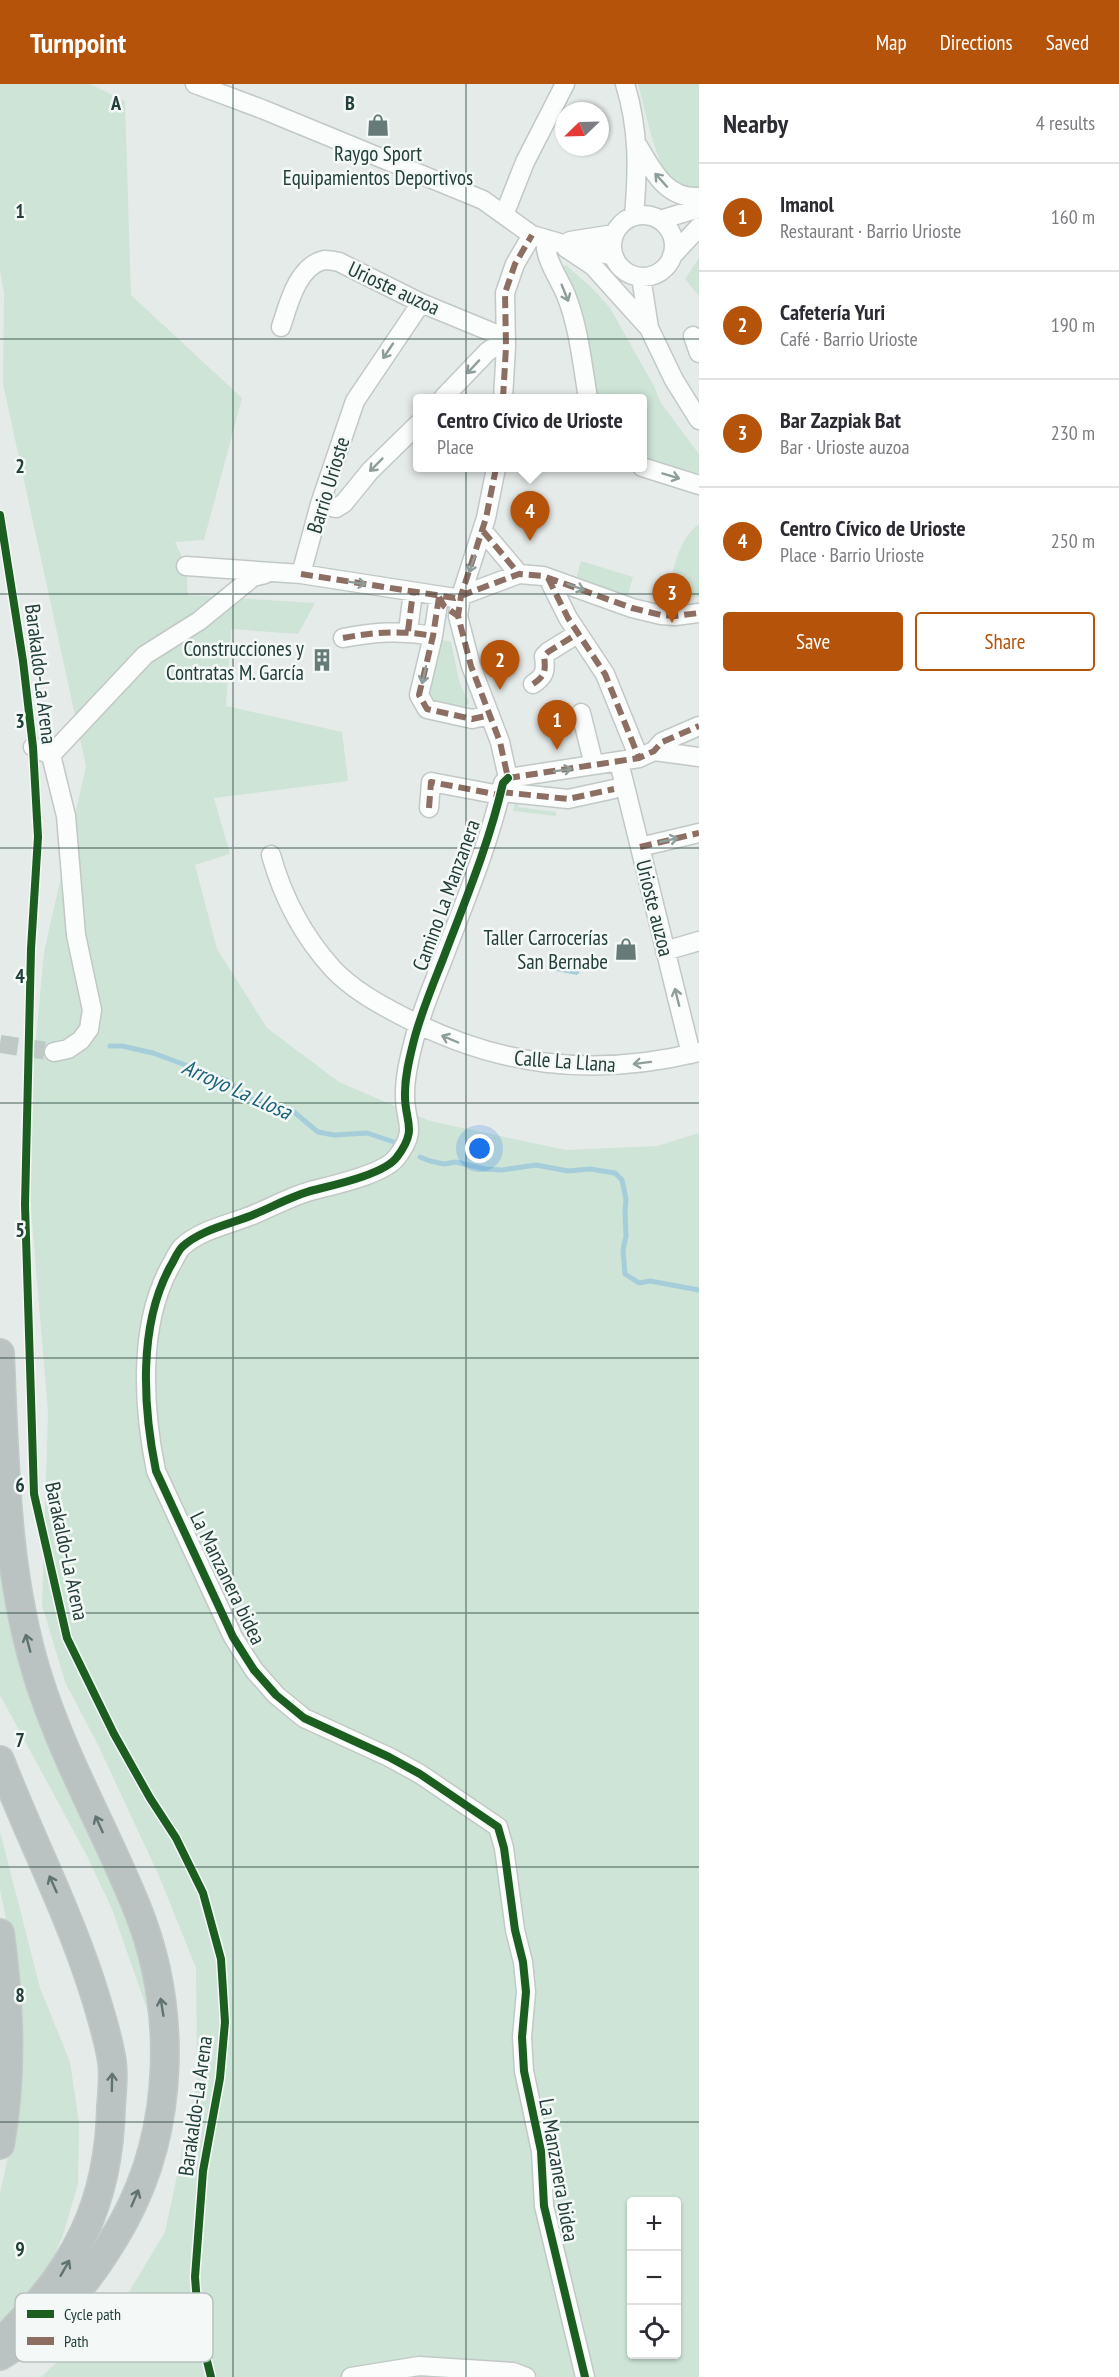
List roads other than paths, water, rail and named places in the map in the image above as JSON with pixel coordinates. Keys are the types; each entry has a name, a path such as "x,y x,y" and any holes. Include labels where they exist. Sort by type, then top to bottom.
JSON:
{"highway":[{"path":"0,1353 8,1511 21,1615 38,1678 61,1740 138,1911 155,1965 164,2014 165,2069 159,2119 149,2159 136,2199 108,2250 76,2293"},
{"path":"0,1760 76,1938 101,2015 112,2063 110,2144 98,2198 79,2244 47,2293"},
{"path":"0,1933 7,1981 10,2039 5,2117 0,2145"},
{"path":"0,2344 15,2329"},
{"path":"0,2356 15,2345"}],"street":[{"path":"195,84 483,200 504,215 593,266 649,328 674,380 699,420"},
{"path":"504,215 525,162 565,84"},
{"path":"625,84 633,108 638,144 634,216"},
{"path":"638,144 655,174 666,187 678,195 699,196"},
{"path":"660,220 699,208"},
{"path":"672,256 672,236 668,228 660,220 647,215 634,216 621,224 614,234 613,256 622,269 641,277 660,272 699,227"},
{"path":"503,394 505,293 515,264 546,239 614,234"},
{"path":"546,239 613,256"},
{"path":"546,239 544,248 561,283 578,331 587,394"},
{"name":"Urioste auzoa","path":"281,327 298,283 311,267 325,260 339,262 421,303 506,338"},
{"path":"641,277 649,328"},
{"name":"Barrio Urioste","path":"301,574 320,504 355,401 421,303"},
{"path":"448,394 487,352 506,338"},
{"path":"320,504 336,508 344,503 370,471 413,428"},
{"path":"647,468 699,485"},
{"path":"496,472 493,493 461,596 458,616 466,649 500,742 503,789"},
{"path":"483,531 519,574"},
{"path":"186,566 301,574 439,597 461,596 519,574 548,578 652,612 675,616 699,613"},
{"path":"51,755 145,655 199,621 253,577 268,573"},
{"path":"548,578 578,634 605,674 647,754"},
{"path":"408,632 413,592"},
{"path":"439,597 444,606 458,616"},
{"path":"439,597 433,636 419,695 427,708 472,719 490,715"},
{"path":"343,638 386,631 433,636"},
{"path":"533,684 543,677 546,670 544,656 578,634"},
{"path":"581,713 594,765"},
{"path":"647,754 662,742 699,726"},
{"path":"33,747 51,755"},
{"path":"503,789 594,765 619,762 647,754 699,757"},
{"path":"51,755 66,816 76,934 92,1010 89,1029 81,1040 68,1049 54,1052"},
{"name":"Urioste auzoa","path":"619,762 665,951 695,1053"},
{"path":"429,808 431,782 503,789 568,799 614,789"},
{"name":"Camino La Manzanera","path":"417,1025 485,850 503,789"},
{"path":"640,847 699,833"},
{"name":"Calle La Llana","path":"271,855 280,887 292,911 311,942 335,971 362,994 417,1025 496,1055 548,1064 600,1067 642,1064 695,1053"},
{"path":"665,951 699,941"},
{"name":"La Manzanera bidea","path":"417,1025 407,1067 405,1095 410,1125 407,1142 395,1160 365,1176 310,1191 229,1225 201,1234 181,1248 164,1278 153,1311 148,1360 150,1442 156,1471 233,1637 254,1670 276,1695 304,1718 389,1757 420,1774 498,1827 504,1848 515,1930 524,1962 522,2037 524,2071 541,2151 544,2206 585,2377"},
{"path":"351,2377 419,2366 513,2372 526,2377"}],"water":[{"path":"559,959 580,962 583,969 577,975 556,971 554,969 556,961"}],"waterway":[{"name":"Arroyo La Llosa","path":"110,1046 122,1046 153,1053 226,1080 251,1099 282,1106 294,1112 318,1132 334,1135 367,1133 394,1142"},
{"name":"Arroyo La Llosa","path":"420,1157 444,1164 456,1162 485,1169 502,1170 536,1165 568,1171 590,1169 615,1173 622,1180 626,1199 626,1236 623,1250 625,1274 639,1283 650,1281 699,1290"}],"tunnel":[{"path":"0,1044 54,1052"}],"place":[{"name":"Raygo Sport Equipamientos Deportivos","path":"378,125"},
{"name":"Centro Cívico de Urioste","path":"530,541"},
{"name":"Bar Zazpiak Bat","path":"672,623"},
{"name":"Construcciones y Contratas M. García","path":"322,660"},
{"name":"Cafetería Yuri","path":"500,690"},
{"name":"Imanol","path":"557,750"},
{"name":"Taller Carrocerías San Bernabe","path":"626,949"}]}
